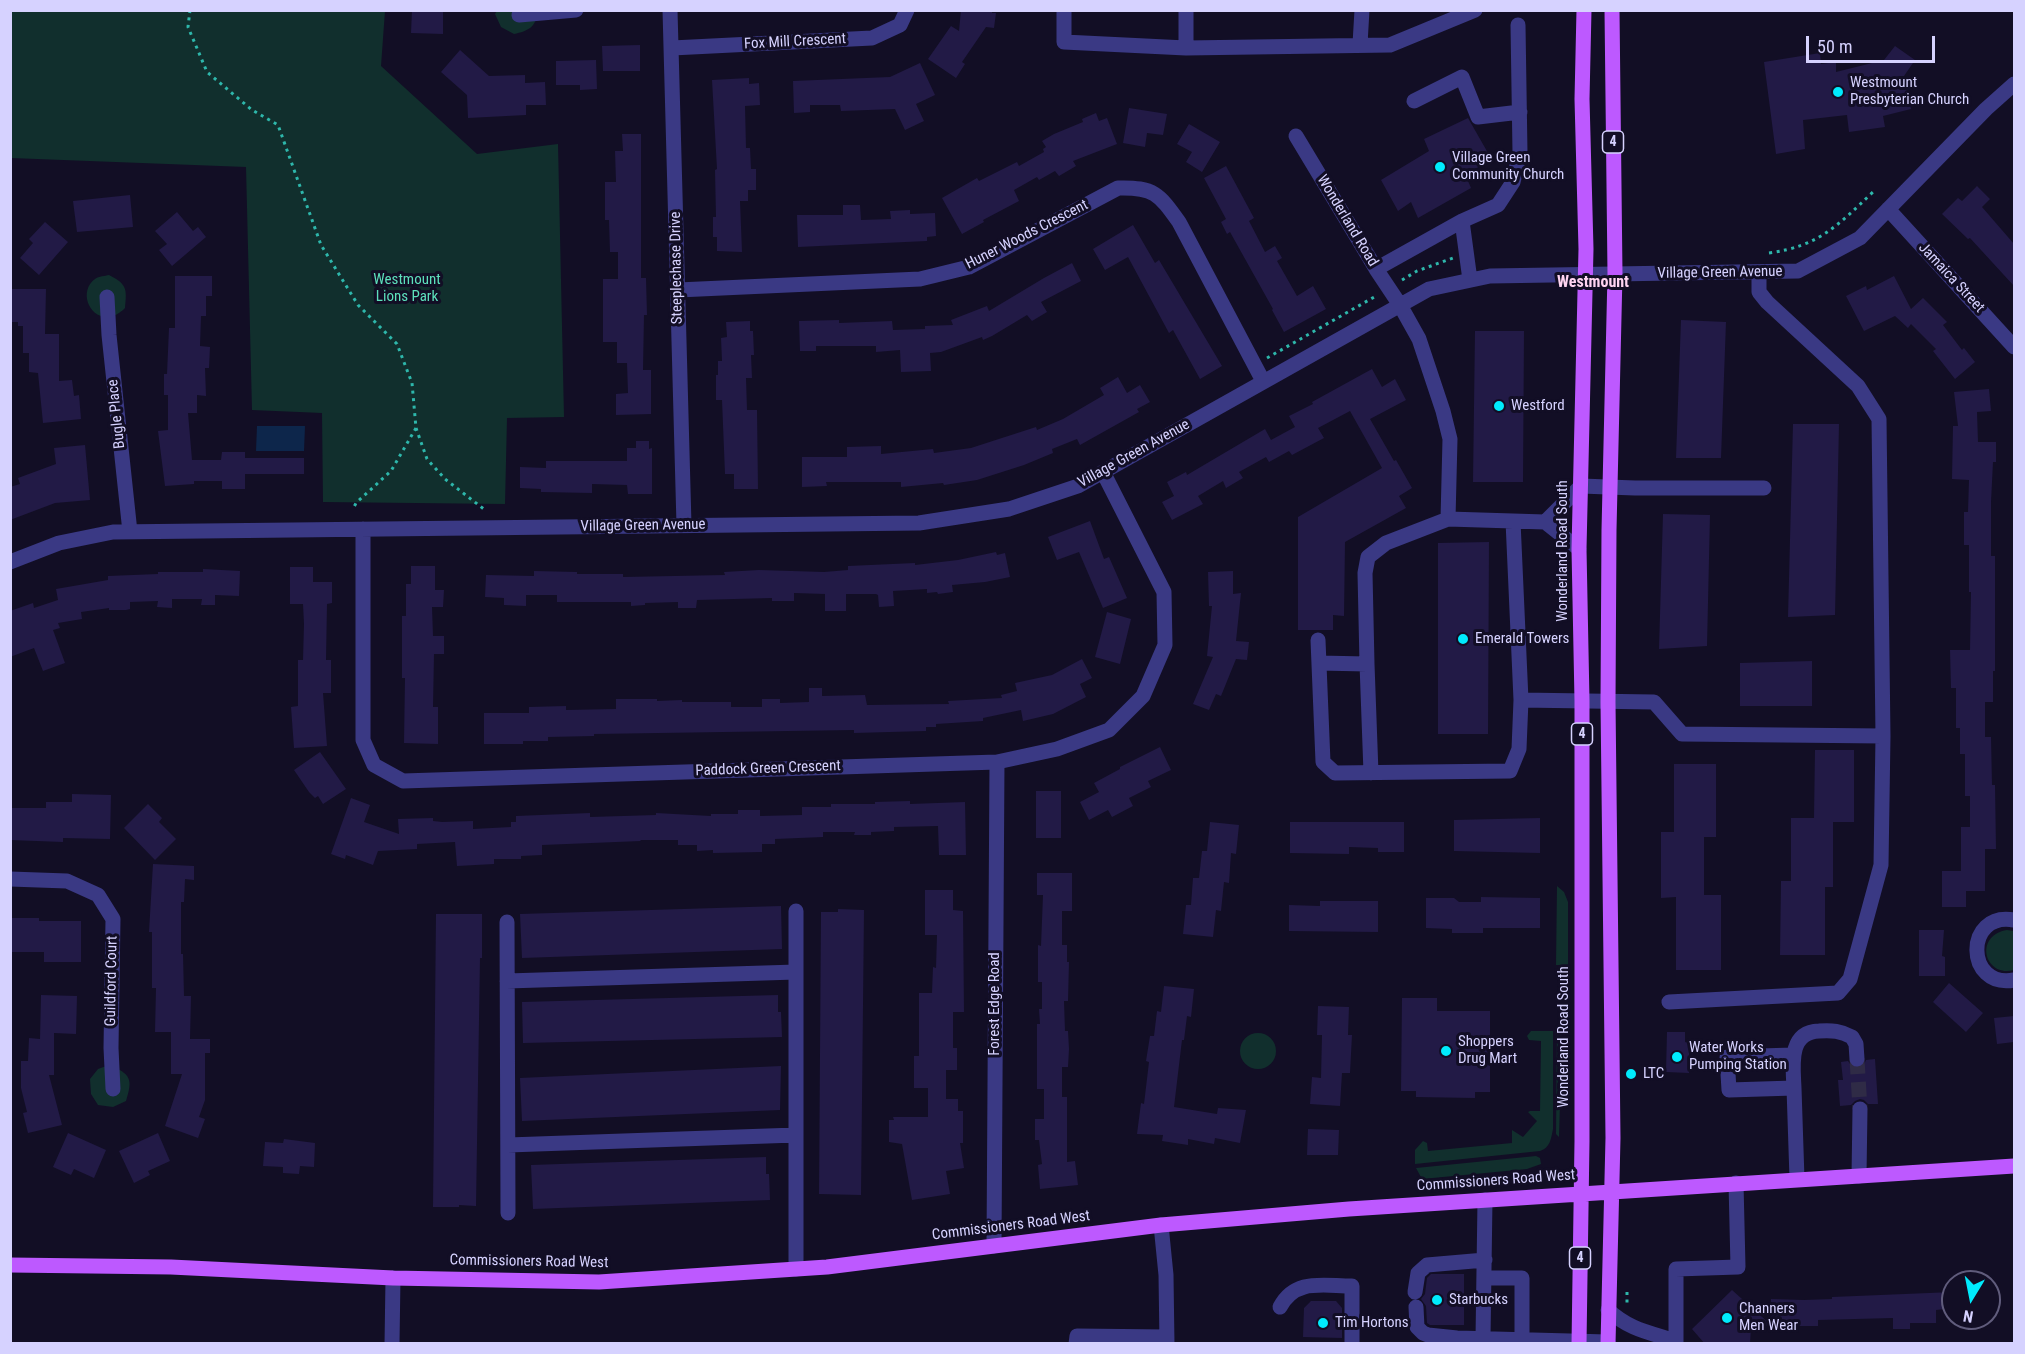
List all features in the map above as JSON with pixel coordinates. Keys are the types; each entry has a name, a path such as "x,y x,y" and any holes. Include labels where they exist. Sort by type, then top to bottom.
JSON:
{"main road":[{"name":"Wonderland Road South","path":"1579,1343 1582,702 1579,549 1586,249 1582,99 1584,10"},
{"name":"4","path":"1608,1343 1613,1138 1608,702 1615,274 1612,10"},
{"name":"Commissioners Road West","path":"10,1265 171,1267 393,1278 599,1282 827,1267 1161,1225 1581,1193 2014,1166"}],"street":[{"path":"519,15 576,10"},
{"name":"Steeplechase Drive","path":"670,10 684,525"},
{"name":"Fox Mill Crescent","path":"672,48 872,38 900,25 907,10"},
{"path":"1064,10 1064,42 1186,48 1390,45 1475,10"},
{"path":"1186,10 1186,48"},
{"path":"1360,44 1362,10"},
{"path":"1376,270 1462,221 1497,205 1513,182 1520,153 1518,25"},
{"path":"1414,101 1462,77 1478,117 1520,112"},
{"name":"Village Green Avenue","path":"10,561 59,543 113,532 919,523 1009,509 1078,486 1430,289 1490,276 1798,271 1860,238 2014,84"},
{"name":"Wonderland Road","path":"1296,136 1419,339 1450,439 1448,519"},
{"name":"Huner Woods Crescent","path":"678,290 920,279 969,267 1118,188 1141,188 1162,199 1179,222 1263,381"},
{"name":"Jamaica Street","path":"1888,210 2014,347"},
{"path":"1462,221 1470,280"},
{"path":"1669,1002 1838,993 1850,979 1881,865 1883,736 1879,419 1858,386 1767,302 1760,292 1759,272"},
{"name":"Bugle Place","path":"107,297 130,532"},
{"name":"Paddock Green Crescent","path":"363,529 363,740 374,765 403,781 997,762 1057,749 1109,730 1143,696 1165,645 1164,592 1103,472"},
{"path":"1545,522 1581,486 1764,488"},
{"path":"1371,773 1365,573 1368,557 1386,543 1448,519 1545,522 1579,549"},
{"path":"1318,640 1323,762 1335,774 1510,771 1519,749 1521,700 1513,521"},
{"path":"1319,663 1367,664"},
{"path":"1521,700 1654,702 1682,734 1883,736"},
{"name":"Forest Edge Road","path":"994,1246 997,762"},
{"name":"Guildford Court","path":"10,879 67,881 98,895 113,919 112,1089"},
{"path":"796,910 796,1269"},
{"path":"2014,920 2001,919 1986,927 1977,941 1976,950 1977,958 1986,972 2002,981 2014,980"},
{"path":"507,922 508,1213"},
{"path":"507,981 796,972"},
{"path":"1797,1179 1793,1055 1797,1042 1812,1031 1833,1030 1852,1037 1856,1044 1857,1059"},
{"path":"1793,1055 1727,1058 1728,1090 1794,1088"},
{"path":"1859,1176 1860,1109"},
{"path":"508,1145 796,1135"},
{"path":"1608,1310 1630,1327 1676,1342 1676,1269 1738,1267 1736,1183"},
{"path":"1483,1338 1485,1200"},
{"path":"1076,1344 1077,1336 1167,1340 1166,1275 1161,1225"},
{"path":"1485,1260 1427,1265 1418,1273 1415,1300 1417,1327 1423,1333 1437,1337 1608,1343"},
{"path":"392,1344 393,1278"},
{"path":"1484,1278 1522,1278 1522,1340"},
{"path":"1280,1307 1293,1290 1305,1286 1352,1286 1352,1344"}],"path":[{"path":"190,10 188,27 207,72 252,110 278,125 321,245 358,305 397,344 412,383 417,428 427,459 445,479 486,510"},
{"path":"1768,253 1810,242 1833,230 1873,192"},
{"path":"1254,365 1417,271 1454,257"},
{"path":"353,509 356,503 391,471 417,428"}],"green space":[{"name":"Westmount Lions Park","path":"11,10 385,11 381,66 477,154 558,144 564,417 507,418 505,504 323,502 322,413 252,410 246,167 11,158"},
{"path":"497,11 537,11 537,16 531,27 514,34 501,27 495,14"},
{"path":"109,275 125,288 126,301 125,308 121,312 105,317 93,311 89,305 87,291 95,279"},
{"path":"1557,886 1564,892 1568,902 1568,965 1556,965"},
{"path":"2007,930 2014,931 2014,970 2004,971 1996,968 1990,962 1987,947 1996,934"},
{"path":"1557,1027 1562,1035 1559,1137 1556,1134"},
{"path":"1531,1031 1553,1031 1553,1129 1550,1143 1546,1148 1540,1151 1415,1164 1415,1150 1423,1141 1427,1143 1428,1151 1512,1143 1512,1130 1523,1137 1537,1121 1528,1112 1540,1111 1541,1041 1529,1040 1527,1036"},
{"path":"1258,1033 1271,1038 1276,1051 1271,1064 1258,1069 1245,1064 1240,1051 1245,1038"},
{"path":"109,1065 122,1071 129,1082 126,1101 113,1107 98,1105 91,1094 90,1079 98,1069"},
{"path":"1536,1156 1540,1158 1541,1164 1527,1169 1422,1179 1416,1168"}],"water":[{"path":"257,426 305,426 304,451 256,451"}],"building":[{"path":"412,10 443,10 443,34 411,33"},
{"path":"961,10 992,10 992,13 996,13 994,28 986,27 962,62 965,64 956,78 928,59 951,26 959,31"},
{"path":"640,45 640,71 603,71 602,46"},
{"name":"Westmount Presbyterian Church","path":"1895,46 1915,60 1904,76 1911,109 1883,116 1885,127 1849,132 1847,115 1803,120 1805,149 1776,154 1764,62 1820,53 1821,64 1836,62 1836,72 1884,60"},
{"path":"460,50 489,76 525,75 525,83 545,82 546,105 526,105 526,115 468,118 467,95 441,72"},
{"path":"596,60 597,89 580,90 580,85 556,85 556,61"},
{"path":"920,63 935,95 916,104 924,121 905,130 895,109 841,111 840,105 810,105 810,112 794,113 793,81 890,77"},
{"path":"749,78 749,84 759,83 760,105 745,106 746,148 750,148 751,169 756,169 756,190 748,190 748,201 740,201 742,252 717,251 717,237 713,237 713,217 716,217 715,170 717,169 712,80"},
{"path":"1129,108 1167,114 1163,135 1147,133 1145,147 1123,143"},
{"path":"1096,113 1099,121 1107,118 1117,144 1073,161 1076,166 1059,176 1055,171 1039,180 1037,177 1014,190 1019,201 962,234 942,198 977,178 979,181 1017,162 1019,166 1044,152 1043,149 1046,147 1042,141 1083,122 1082,119"},
{"name":"Village Green Community Church","path":"1468,118 1492,160 1465,174 1471,188 1418,218 1411,202 1398,211 1381,180 1429,151 1424,139"},
{"path":"1189,124 1220,142 1202,172 1186,162 1192,152 1177,144"},
{"path":"622,134 641,134 641,278 646,278 647,315 644,315 643,370 651,370 651,414 616,415 616,394 628,393 627,363 617,363 617,342 603,342 603,279 618,279 618,252 610,252 609,220 605,220 605,182 616,182 615,151 623,151"},
{"path":"1226,166 1254,218 1249,221 1265,252 1275,246 1282,258 1277,261 1297,296 1313,286 1326,309 1284,332 1230,232 1227,234 1221,222 1226,219 1204,178"},
{"path":"1977,186 1990,199 1982,207 2014,244 2014,286 1970,238 1968,239 1942,214 1958,198 1962,201"},
{"path":"130,195 133,227 77,232 73,201"},
{"path":"843,205 860,205 861,220 891,219 890,211 910,210 910,214 935,213 936,236 927,237 927,241 798,247 797,215 843,215"},
{"path":"177,212 193,231 198,227 206,237 172,266 159,250 167,244 155,231"},
{"path":"45,222 68,242 39,275 20,258 33,243 29,239"},
{"path":"1133,225 1155,263 1159,260 1222,366 1200,379 1173,330 1169,333 1128,257 1105,270 1093,249"},
{"path":"1072,263 1081,281 1041,302 1047,312 1032,321 1027,315 983,340 982,337 941,352 930,353 931,371 901,372 900,350 876,352 876,346 816,346 816,351 800,351 799,321 839,320 839,323 892,321 893,330 953,325 951,320 987,306 989,311"},
{"path":"175,276 212,276 212,296 206,296 206,316 201,316 200,346 210,347 209,368 205,368 206,396 197,395 197,413 188,413 192,460 221,460 222,452 245,452 245,458 304,458 304,474 245,474 245,489 222,489 222,481 194,481 194,484 165,486 158,431 168,430 168,395 164,395 164,374 167,374 169,328 175,328"},
{"path":"1894,276 1911,309 1923,298 1947,322 1943,325 1962,350 1964,348 1975,362 1955,379 1933,351 1936,349 1911,324 1908,328 1895,316 1864,331 1846,296 1866,286 1867,290"},
{"path":"10,289 46,289 45,334 59,334 59,381 72,380 74,396 79,395 81,419 43,423 38,373 29,372 29,353 23,353 23,326 18,326 18,322 10,322"},
{"path":"1681,320 1726,322 1721,458 1676,458"},
{"path":"750,321 750,331 753,331 754,355 751,355 752,378 746,378 747,410 757,410 758,489 734,489 734,474 725,474 722,400 716,400 716,375 718,375 718,361 722,361 721,338 727,337 726,322"},
{"name":"Westford","path":"1475,331 1524,331 1523,482 1473,482"},
{"path":"1372,369 1382,387 1395,379 1406,400 1370,419 1412,488 1399,496 1406,508 1345,542 1344,616 1333,615 1333,630 1298,630 1298,517 1382,468 1350,411 1318,428 1324,438 1292,455 1289,451 1269,462 1266,457 1239,472 1243,478 1226,488 1223,481 1198,496 1203,504 1172,520 1162,502 1174,496 1167,482 1186,472 1187,475 1265,429 1271,440 1295,427 1289,416"},
{"path":"1118,377 1127,393 1140,385 1150,402 1137,409 1139,412 1080,445 1077,439 1052,449 1053,453 1024,465 977,480 944,485 943,483 901,487 901,482 826,482 827,486 802,487 802,457 847,457 847,447 881,446 881,454 933,449 934,453 971,448 1036,427 1037,430 1063,419 1104,395 1100,388"},
{"path":"1989,389 1991,411 1977,412 1978,442 1996,442 1991,502 1991,556 1995,556 1995,671 1993,671 1993,702 1985,702 1985,737 1991,737 1992,785 1995,785 1996,849 1985,849 1985,891 1966,891 1966,907 1942,907 1942,871 1961,871 1961,827 1970,827 1970,796 1965,796 1965,754 1960,754 1960,728 1956,728 1956,688 1951,688 1950,650 1970,650 1971,592 1969,592 1969,545 1964,545 1964,512 1968,512 1969,480 1952,479 1953,426 1958,426 1954,392"},
{"path":"1793,424 1839,424 1835,615 1788,617"},
{"path":"636,441 649,441 649,449 652,448 652,494 628,494 627,485 592,484 592,493 541,492 541,489 520,488 520,467 546,468 546,461 627,461 627,448 636,448"},
{"path":"85,445 90,500 55,503 10,520 10,487 20,484 18,478 56,464 54,448"},
{"path":"1663,514 1710,515 1707,646 1659,649"},
{"path":"1090,521 1104,559 1109,557 1127,598 1103,608 1079,552 1057,560 1048,537"},
{"name":"Emerald Towers","path":"1489,542 1488,734 1438,734 1438,543"},
{"path":"996,552 997,555 1005,553 1010,577 952,585 953,592 938,594 937,592 927,593 927,589 893,591 894,606 879,607 876,594 846,594 846,611 825,611 825,594 794,593 794,601 772,601 772,598 697,600 696,608 678,608 678,602 645,603 645,605 631,606 631,602 557,602 557,595 526,595 526,606 504,605 504,598 485,597 486,575 534,576 534,571 623,574 623,577 725,575 724,572 759,570 824,572 848,570 848,566 915,563 915,565 958,560"},
{"path":"411,566 435,566 435,590 444,590 443,607 432,607 433,636 444,636 444,654 434,654 433,707 438,707 438,744 404,743 405,678 402,678 402,616 406,616 406,584 411,584"},
{"path":"290,567 313,567 313,582 332,582 332,603 327,604 326,660 331,660 331,693 323,693 327,746 294,748 291,707 298,706 298,660 303,660 304,624 303,604 290,604"},
{"path":"203,569 240,571 239,596 215,595 215,605 201,605 202,599 172,599 172,608 157,607 158,601 130,602 130,609 126,610 109,610 109,608 81,612 82,619 58,623 60,628 53,630 65,663 43,671 34,648 10,657 10,611 33,603 34,608 58,600 56,589 108,580 108,576 158,574 158,572 203,572"},
{"path":"1233,571 1233,594 1241,593 1236,641 1249,642 1247,660 1236,659 1221,696 1216,694 1209,710 1193,704 1213,657 1207,656 1212,606 1209,606 1208,572"},
{"path":"1107,612 1131,619 1120,664 1095,657"},
{"path":"1082,659 1092,678 1080,684 1086,697 1053,714 1023,721 1021,710 983,718 983,721 936,724 936,727 926,727 926,731 594,734 594,736 548,737 548,741 523,741 523,744 484,744 484,713 529,713 529,707 566,706 566,710 616,709 616,699 731,702 731,707 762,707 762,699 780,699 780,703 809,702 809,688 822,688 822,696 865,695 867,705 949,704 948,701 1002,698 1001,695 1017,691 1015,683 1052,675"},
{"path":"1812,661 1812,706 1740,706 1740,663"},
{"path":"1160,747 1171,770 1148,781 1151,787 1129,798 1133,806 1112,817 1108,810 1089,820 1080,802 1099,792 1094,783"},
{"path":"1815,750 1854,750 1854,822 1833,822 1833,887 1825,887 1825,955 1780,955 1781,881 1791,881 1791,818 1814,818"},
{"path":"320,752 346,789 323,804 318,796 315,798 309,792 294,770"},
{"path":"1674,764 1716,764 1716,837 1704,837 1704,895 1721,895 1721,970 1676,970 1676,897 1661,898 1661,832 1674,832"},
{"path":"1036,791 1061,791 1061,838 1036,838"},
{"path":"72,794 111,795 110,839 63,838 63,842 10,840 10,808 46,808 46,802 72,802"},
{"path":"351,798 370,805 364,822 399,834 398,819 433,818 433,821 442,822 473,821 473,829 511,827 511,822 516,822 516,816 590,813 590,817 656,815 656,813 711,816 711,814 738,814 738,810 760,810 760,816 802,815 802,807 831,807 831,804 910,801 910,804 965,802 966,855 939,855 938,826 894,827 894,831 871,832 871,835 854,835 855,832 823,832 823,837 775,839 775,844 762,844 762,852 697,851 697,845 678,845 678,840 542,845 542,855 521,856 521,859 494,859 494,864 457,866 455,842 417,844 417,849 378,851 373,865 346,855 345,859 331,854"},
{"path":"148,804 162,818 159,822 176,839 155,860 124,828"},
{"path":"1540,818 1540,853 1454,851 1454,820"},
{"path":"1210,822 1239,825 1236,854 1231,853 1229,883 1224,882 1221,911 1216,910 1213,937 1183,934 1186,905 1191,905 1193,878 1199,878 1202,851 1207,851"},
{"path":"1290,822 1404,822 1404,852 1378,852 1378,848 1349,847 1349,854 1290,853"},
{"path":"153,864 194,866 194,880 185,879 184,902 181,902 181,954 183,954 184,996 191,996 190,1039 210,1039 210,1053 205,1053 205,1100 199,1117 205,1119 198,1138 165,1126 182,1074 171,1074 171,1032 155,1032 156,988 152,988 152,932 149,932"},
{"path":"1037,873 1072,873 1072,911 1062,911 1062,945 1067,945 1067,962 1069,962 1068,1001 1064,1001 1065,1031 1068,1031 1069,1049 1068,1067 1062,1067 1062,1097 1067,1097 1067,1162 1075,1161 1078,1185 1040,1189 1038,1165 1042,1164 1039,1140 1035,1140 1035,1119 1044,1119 1044,1089 1037,1089 1037,1024 1040,1024 1039,1009 1042,1009 1042,982 1038,982 1038,945 1041,946 1043,895 1037,895"},
{"path":"925,890 953,890 953,910 963,911 964,1012 953,1012 953,1048 957,1048 957,1070 946,1070 946,1099 958,1099 958,1111 963,1111 963,1143 960,1143 964,1168 946,1171 950,1194 912,1200 902,1144 889,1142 889,1120 894,1120 893,1117 928,1117 928,1088 914,1088 914,1056 919,1056 919,993 932,993 933,967 936,968 937,935 925,935"},
{"path":"1481,897 1540,898 1540,928 1483,928 1483,933 1452,933 1452,929 1426,928 1426,898 1454,898 1459,902 1481,902"},
{"path":"1320,901 1378,901 1378,932 1289,931 1289,905 1320,906"},
{"path":"781,906 782,949 522,958 520,914"},
{"path":"838,909 864,910 861,1195 819,1194 821,912 838,912"},
{"path":"436,914 482,914 476,1206 433,1207"},
{"path":"10,918 81,921 81,962 44,962 44,952 10,952"},
{"path":"1919,930 1944,930 1942,956 1945,957 1945,976 1919,976"},
{"path":"1949,983 1983,1013 1966,1032 1933,1002"},
{"path":"1164,986 1194,989 1191,1017 1187,1016 1184,1040 1182,1040 1174,1107 1217,1114 1218,1108 1246,1110 1240,1143 1215,1138 1214,1144 1188,1139 1188,1145 1162,1141 1163,1135 1137,1134 1141,1103 1144,1104 1150,1036 1154,1036 1157,1011 1161,1012"},
{"path":"41,995 77,996 76,1034 54,1033 54,1075 49,1075 62,1125 28,1133 23,1113 27,1112 21,1088 21,1061 28,1061 29,1038 40,1039"},
{"path":"778,995 782,1037 523,1043 522,1002"},
{"name":"Shoppers Drug Mart","path":"1402,998 1437,998 1437,1011 1490,1011 1490,1092 1475,1092 1475,1098 1416,1097 1416,1091 1401,1091"},
{"path":"1318,1006 1349,1007 1348,1035 1352,1035 1350,1073 1342,1073 1340,1106 1310,1104 1312,1077 1321,1078 1322,1035 1317,1035"},
{"path":"2014,1016 2014,1042 1997,1044 1994,1018"},
{"name":"Water Works Pumping Station","path":"1667,1032 1685,1032 1685,1042 1689,1043 1689,1073 1666,1072"},
{"path":"1875,1059 1878,1104 1868,1104 1860,1099 1851,1105 1840,1106 1838,1080 1843,1080 1841,1062 1848,1061 1852,1067 1858,1069 1863,1067 1866,1060"},
{"path":"781,1066 780,1110 522,1121 520,1078"},
{"path":"1308,1129 1339,1130 1338,1155 1307,1155"},
{"path":"68,1133 106,1150 94,1178 74,1169 71,1175 53,1167"},
{"path":"158,1133 170,1161 148,1171 150,1175 134,1183 119,1151"},
{"path":"284,1139 315,1143 314,1167 300,1166 299,1174 283,1173 283,1167 263,1166 265,1142 283,1143"},
{"path":"766,1157 770,1200 533,1209 531,1165"},
{"name":"Starbucks","path":"1431,1274 1464,1274 1464,1325 1430,1325 1427,1323 1426,1306 1421,1299 1425,1294 1427,1278"},
{"path":"1732,1290 1771,1325 1771,1299 1832,1299 1832,1297 1941,1292 1941,1309 1936,1310 1936,1323 1910,1323 1910,1329 1893,1329 1893,1318 1818,1320 1818,1326 1751,1326 1750,1344 1705,1344 1692,1329"},
{"name":"Tim Hortons","path":"1311,1301 1336,1301 1342,1308 1342,1338 1303,1337 1304,1308"}],"tunnel":[{"path":"1857,1059 1860,1109"}],"place":[{"name":"Westmount Presbyterian Church","path":"1838,92"},
{"name":"Village Green Community Church","path":"1440,167"},
{"name":"Westford","path":"1499,406"},
{"name":"Emerald Towers","path":"1463,639"},
{"name":"Shoppers Drug Mart","path":"1446,1051"},
{"name":"Water Works Pumping Station","path":"1677,1057"},
{"name":"LTC","path":"1631,1074"},
{"name":"Starbucks","path":"1437,1300"},
{"name":"Channers Men Wear","path":"1727,1318"},
{"name":"Tim Hortons","path":"1323,1323"}],"district":[{"name":"Westmount","path":"1593,283"}]}
